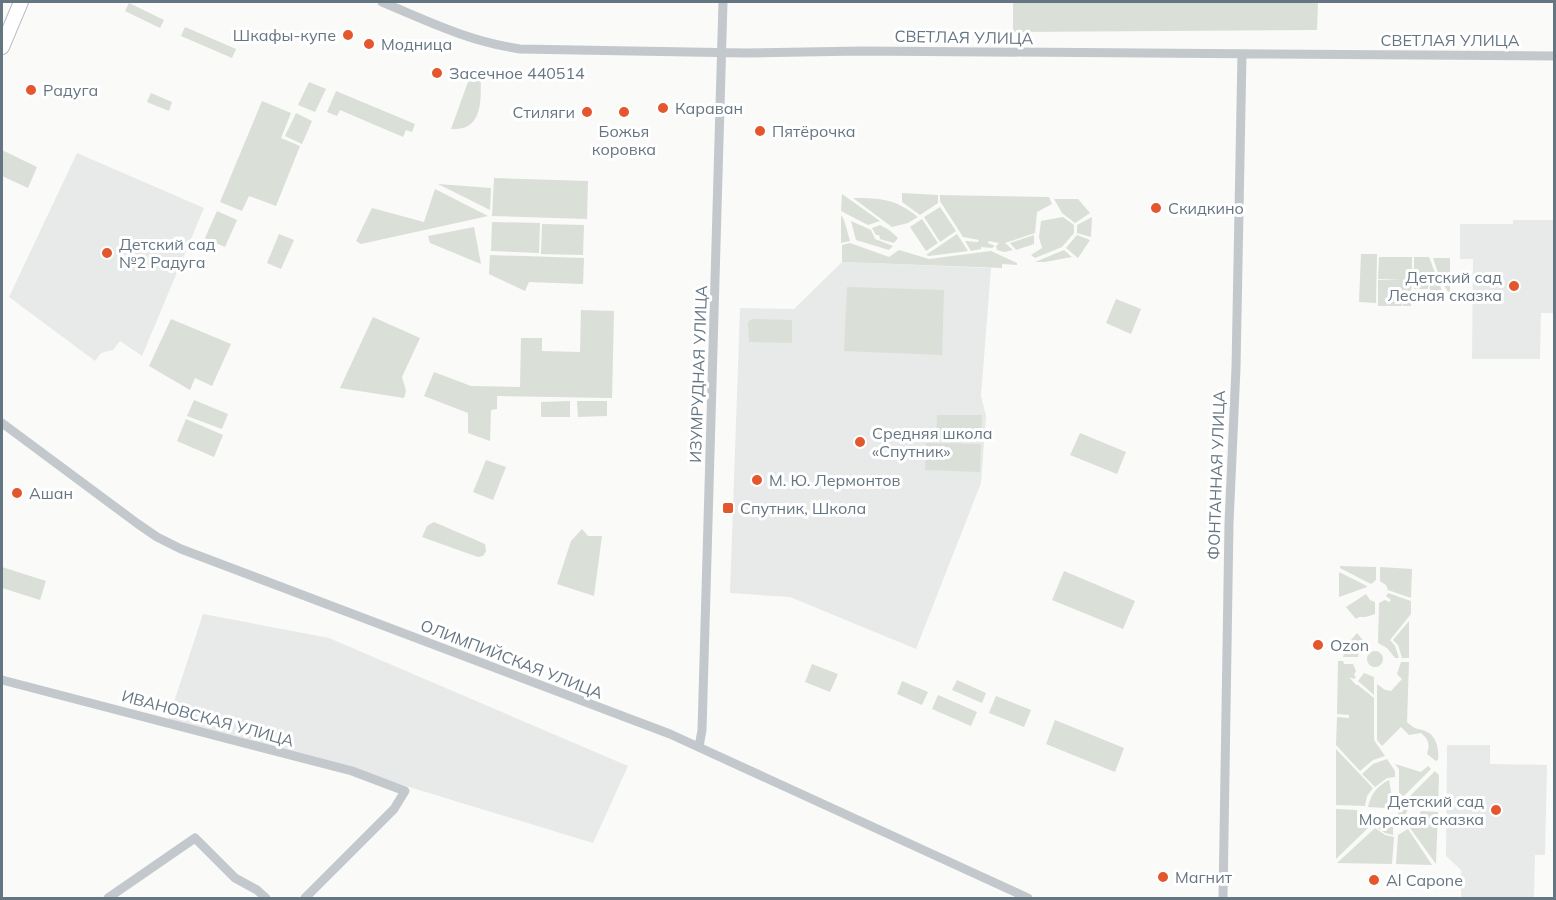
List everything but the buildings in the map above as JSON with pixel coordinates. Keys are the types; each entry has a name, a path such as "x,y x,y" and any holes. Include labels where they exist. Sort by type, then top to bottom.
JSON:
{"main road":[{"path":"2,46 21,2"}],"street":[{"name":"СВЕТЛАЯ УЛИЦА","path":"382,2 477,41 520,48 723,52 1554,56"},
{"name":"ИЗУМРУДНАЯ УЛИЦА","path":"699,747 702,730 706,633 723,2"},
{"name":"ФОНТАННАЯ УЛИЦА","path":"1223,898 1229,534 1236,368 1242,54"},
{"name":"ОЛИМПИЙСКАЯ УЛИЦА","path":"2,423 138,524 181,549 699,747 1028,898"},
{"name":"ИВАНОВСКАЯ УЛИЦА","path":"2,680 352,771 405,790 394,809 305,898"},
{"path":"108,898 195,838 235,878 257,890 266,898"}],"shaded area":[{"path":"1013,2 1318,2 1317,30 1013,32"},
{"path":"129,3 164,20 160,28 125,11"},
{"path":"185,27 236,49 232,58 181,36"},
{"path":"473,68 480,69 481,89 476,118 462,128 451,129"},
{"path":"309,82 326,89 315,112 298,105"},
{"path":"336,91 415,124 412,132 406,130 403,137 340,110 337,116 327,112"},
{"path":"151,93 172,102 169,111 147,102"},
{"path":"262,101 291,113 281,138 300,146 276,206 249,196 242,211 220,202"},
{"path":"296,113 312,121 302,144 285,136"},
{"path":"2,150 37,167 28,188 2,176"},
{"name":"Детский сад №2 Радуга","path":"77,153 204,208 142,356 120,341 113,350 101,353 95,361 9,297"},
{"path":"494,178 588,181 587,219 492,216"},
{"path":"438,184 491,188 490,210"},
{"path":"435,189 488,216 361,244 356,241 372,208 424,222"},
{"path":"902,193 938,195 938,203 920,215 902,202"},
{"path":"842,194 880,221 868,225 841,211"},
{"path":"940,195 1049,197 1052,204 1037,212 1035,233 1005,243 1013,250 1004,252 997,250 996,246 999,243 989,241 988,243 995,246 981,247 981,249 971,251 965,241 978,242 979,240 963,237 940,201"},
{"path":"853,198 872,198 895,203 918,217 908,223 892,227"},
{"path":"1054,199 1078,199 1090,213 1075,223 1062,213"},
{"path":"940,207 956,231 940,242 924,217"},
{"path":"217,211 237,220 225,247 205,238"},
{"path":"841,215 850,241 841,243"},
{"path":"1063,217 1074,225 1074,233 1062,247 1035,258 1031,255 1042,248 1039,237 1041,221"},
{"path":"1092,217 1091,237 1077,233 1077,225"},
{"path":"922,219 938,243 926,251 910,227"},
{"name":"Детский сад Лесная сказка","path":"1513,220 1554,220 1554,313 1541,313 1540,359 1472,359 1473,259 1460,259 1460,224 1513,224"},
{"path":"851,221 871,230 875,239 893,246 889,250 856,240"},
{"path":"492,222 540,223 539,253 491,251"},
{"path":"542,224 584,225 583,255 541,254"},
{"path":"880,225 898,238 894,243 880,239 879,235 876,235 872,228"},
{"path":"474,227 481,264 430,243 428,236"},
{"path":"279,234 294,240 281,269 267,263"},
{"path":"957,234 968,251 926,255"},
{"path":"1034,235 1034,244 1016,250 1010,243"},
{"path":"1077,235 1090,240 1078,258 1066,248"},
{"path":"850,243 889,257 899,250 929,259 991,251 1017,265 1002,264 1002,268 842,262 842,245"},
{"path":"1064,250 1072,257 1035,262"},
{"path":"1361,254 1377,254 1376,303 1359,302"},
{"path":"490,255 584,258 583,284 529,282 525,291 489,274"},
{"path":"1379,257 1412,257 1411,306 1403,306 1403,293 1402,306 1378,306 1378,280 1403,280 1378,279"},
{"path":"1414,257 1429,257 1442,291 1430,291 1429,279 1428,289 1414,289"},
{"path":"1433,258 1450,258 1450,295 1440,279"},
{"name":"Средняя школа «Спутник»","path":"842,262 991,268 981,396 986,416 981,483 916,649 790,597 730,593 740,308 794,309"},
{"path":"847,287 944,290 942,355 844,351"},
{"path":"1116,299 1141,309 1131,334 1106,323"},
{"path":"581,310 614,311 612,398 497,396 497,409 491,410 490,441 468,433 468,413 424,396 434,372 471,386 520,387 521,338 542,338 542,351 580,352"},
{"path":"373,317 420,338 402,377 406,391 404,398 340,388"},
{"path":"171,319 231,344 212,386 195,378 190,390 149,366"},
{"path":"752,319 792,320 792,343 749,342 748,322"},
{"path":"194,400 228,414 222,429 187,416"},
{"path":"570,401 570,417 541,417 541,402"},
{"path":"577,401 607,401 607,416 578,417"},
{"path":"937,415 982,415 981,441 936,441"},
{"path":"186,419 223,435 214,457 177,441"},
{"path":"1080,433 1126,452 1117,474 1070,455"},
{"path":"926,443 981,444 980,472 925,470"},
{"path":"486,460 506,467 493,500 473,492"},
{"path":"434,522 485,544 486,551 483,556 478,557 422,537 427,526"},
{"path":"582,529 588,536 602,536 594,596 557,584 571,541"},
{"path":"1340,566 1376,567 1376,580 1371,584"},
{"path":"2,567 46,581 40,600 2,588"},
{"path":"1380,567 1412,569 1411,598 1388,590 1386,585 1380,581"},
{"path":"1064,571 1135,601 1123,629 1052,600"},
{"path":"1339,572 1367,586 1367,587 1339,597"},
{"path":"1388,593 1411,601 1411,614 1390,640 1399,658 1395,658 1387,648 1378,643 1379,603 1391,600 1386,596"},
{"path":"1366,594 1370,600 1375,602 1375,614 1356,619 1346,607"},
{"path":"203,614 329,638 628,766 593,843 370,775 168,720"},
{"path":"1409,621 1409,658 1402,658 1398,645 1393,640"},
{"path":"1357,633 1366,644 1358,657 1343,657 1345,647"},
{"path":"1375,651 1381,653 1383,659 1381,665 1375,667 1369,665 1367,659 1369,653"},
{"path":"1338,661 1353,664 1356,677 1354,679 1349,677 1374,698 1374,740 1385,756 1373,760 1360,771 1336,745 1337,717 1349,718 1349,715 1337,714"},
{"path":"1401,662 1409,662 1407,722 1413,727 1426,731 1434,738 1438,753 1436,761 1427,754 1428,742 1421,733 1409,735 1401,727 1382,746 1377,740 1377,684 1391,691 1402,679 1397,674"},
{"path":"812,664 838,674 830,692 805,682"},
{"path":"1364,673 1374,677 1374,695 1358,681"},
{"path":"957,680 986,693 982,703 952,690"},
{"path":"902,681 928,692 922,705 897,694"},
{"path":"938,695 977,712 971,726 932,709"},
{"path":"996,696 1031,710 1024,727 989,713"},
{"path":"1055,720 1124,748 1115,772 1046,744"},
{"name":"Детский сад Морская сказка","path":"1447,745 1490,745 1490,764 1547,765 1545,855 1535,855 1534,898 1461,898 1461,870 1446,856"},
{"path":"1336,749 1373,788 1367,796 1365,806 1336,805"},
{"path":"1387,759 1395,771 1395,777 1387,778 1375,787 1362,774 1373,764"},
{"path":"1395,764 1421,772 1428,766 1431,769 1404,796 1399,794 1399,769"},
{"path":"1435,771 1439,775 1438,808 1412,808 1407,799"},
{"path":"1389,780 1392,797 1385,808 1368,807 1375,791"},
{"path":"1398,798 1404,801 1408,808 1406,814 1398,818"},
{"path":"1336,809 1357,810 1358,823 1362,828 1368,824 1370,826 1336,859"},
{"path":"1421,811 1438,812 1436,864 1410,828"},
{"path":"1383,821 1393,825 1393,835 1376,827"},
{"path":"1375,828 1385,835 1394,837 1392,864 1337,863"},
{"path":"1408,829 1432,865 1396,864 1398,835"}],"place":[{"name":"Шкафы-купе","path":"348,35"},
{"name":"Модница","path":"369,44"},
{"name":"Засечное 440514","path":"437,73"},
{"name":"Радуга","path":"31,90"},
{"name":"Караван","path":"663,108"},
{"name":"Стиляги","path":"587,112"},
{"name":"Божья коровка","path":"624,112"},
{"name":"Пятёрочка","path":"760,131"},
{"name":"Скидкино","path":"1156,208"},
{"name":"Детский сад №2 Радуга","path":"107,253"},
{"name":"Детский сад Лесная сказка","path":"1514,286"},
{"name":"Средняя школа «Спутник»","path":"860,442"},
{"name":"М. Ю. Лермонтов","path":"757,480"},
{"name":"Ашан","path":"17,493"},
{"name":"Спутник, Школа","path":"728,508"},
{"name":"Ozon","path":"1318,645"},
{"name":"Детский сад Морская сказка","path":"1496,810"},
{"name":"Магнит","path":"1163,877"},
{"name":"Al Capone","path":"1374,880"}]}
